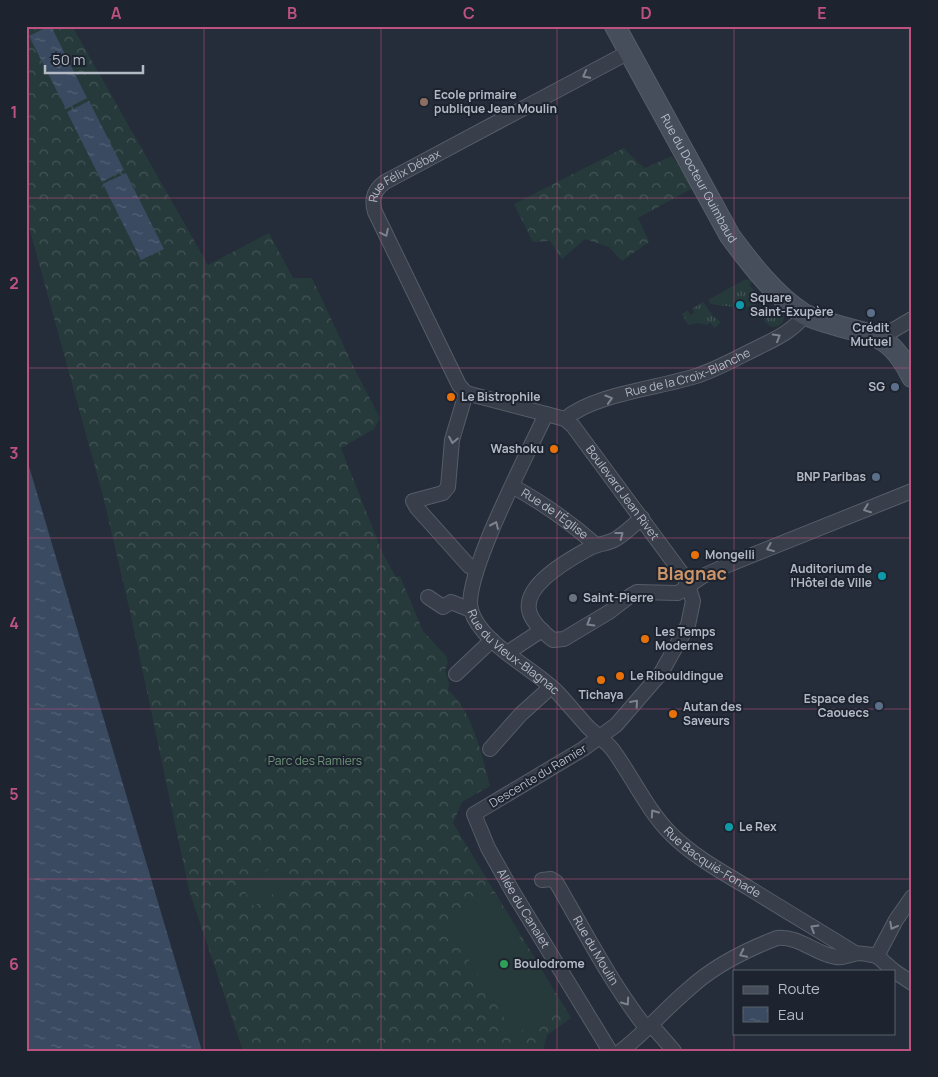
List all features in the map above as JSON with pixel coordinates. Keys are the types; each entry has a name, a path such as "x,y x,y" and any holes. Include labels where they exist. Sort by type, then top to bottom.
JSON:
{"main road":[{"name":"Rue du Docteur Guimbaud","path":"615,26 730,236 785,299 805,314 880,338"},
{"path":"880,338 899,355 912,377"}],"street":[{"name":"Rue Félix Débax","path":"466,393 459,385 376,212 373,196 385,182 629,52"},
{"name":"Rue de la Croix-Blanche","path":"565,419 592,404 649,387 688,378 713,369 788,331 800,322 805,314"},
{"path":"880,338 912,319"},
{"path":"476,570 469,566 416,508 413,501 443,493 448,487 452,440 466,393 565,419"},
{"name":"Rue du Vieux-Blagnac","path":"546,414 493,527 476,570 470,593 471,610 477,623 492,640 551,687 590,729 601,737"},
{"name":"Boulevard Jean Rivet","path":"565,419 573,426 642,518 688,585"},
{"name":"Rue de l'Église","path":"512,486 540,501 577,528 596,546"},
{"path":"642,518 614,540 596,546 558,567 540,581 529,601 529,611 542,630 553,640 564,639 609,612 637,592 678,593 688,585 730,564 912,491"},
{"name":"Descente du Ramier","path":"474,814 601,737 616,725 661,672 688,625 693,601 688,585"},
{"path":"428,597 444,607 451,602 471,610"},
{"path":"507,653 542,630"},
{"path":"456,674 492,640"},
{"path":"490,749 521,714 551,687"},
{"name":"Rue Bacquié-Fonade","path":"601,737 615,753 656,816 671,834 735,880 855,953"},
{"name":"Allée du Canalet","path":"474,814 488,848 514,894 610,1051"},
{"name":"Rue du Moulin","path":"542,880 551,878 556,882 626,1002 648,1028 654,1028 674,1051"},
{"path":"877,956 896,920 912,897"},
{"path":"621,1051 689,988 718,966 777,938 788,937 827,955 837,957 845,958 855,953 877,956 893,970"},
{"path":"896,972 912,983"}],"green space":[{"name":"Parc des Ramiers","path":"26,26 72,26 208,265 269,233 293,278 312,278 355,370 380,418 374,429 341,448 383,554 396,577 400,576 423,631 446,656 448,663 445,670 449,683 448,690 464,710 480,747 490,786 462,802 453,823 571,1018 547,1035 543,1051 243,1051 189,890 131,616 104,500 26,216"},
{"path":"624,148 645,168 672,156 693,188 638,218 649,242 622,261 609,247 585,239 562,259 550,241 533,242 514,204"},
{"path":"751,279 753,281 749,285 762,299 753,307 745,307 738,310 734,307 711,304 708,300 744,280"},
{"path":"703,302 713,316 721,322 715,328 710,323 707,325 698,323 688,325 682,314 688,310 690,315 694,313 693,308"},
{"path":"774,307 781,310 784,317 781,324 774,327 767,324 764,317 767,310"},
{"path":"277,864 289,884 254,906 242,887"},
{"name":"Boulodrome","path":"492,893 562,1006 515,1035 445,922"}],"water":[{"path":"51,26 87,98 66,109 29,36"},
{"path":"89,101 124,170 102,182 67,112"},
{"path":"126,173 164,249 141,260 103,184"},
{"path":"26,456 202,1051 26,1051"}],"place":[{"name":"Ecole primaire publique Jean Moulin","path":"424,102"},
{"name":"Square Saint-Exupère","path":"740,305"},
{"name":"Crédit Mutuel","path":"871,313"},
{"name":"SG","path":"895,387"},
{"name":"Le Bistrophile","path":"451,397"},
{"name":"Washoku","path":"554,449"},
{"name":"BNP Paribas","path":"876,477"},
{"name":"Mongelli","path":"695,555"},
{"name":"Auditorium de l'Hôtel de Ville","path":"882,576"},
{"name":"Saint-Pierre","path":"573,598"},
{"name":"Les Temps Modernes","path":"645,639"},
{"name":"Le Ribouldingue","path":"620,676"},
{"name":"Tichaya","path":"601,680"},
{"name":"Espace des Caouecs","path":"879,706"},
{"name":"Autan des Saveurs","path":"673,714"},
{"name":"Le Rex","path":"729,827"},
{"name":"Boulodrome","path":"504,964"}],"district":[{"name":"Blagnac","path":"692,574"}]}
